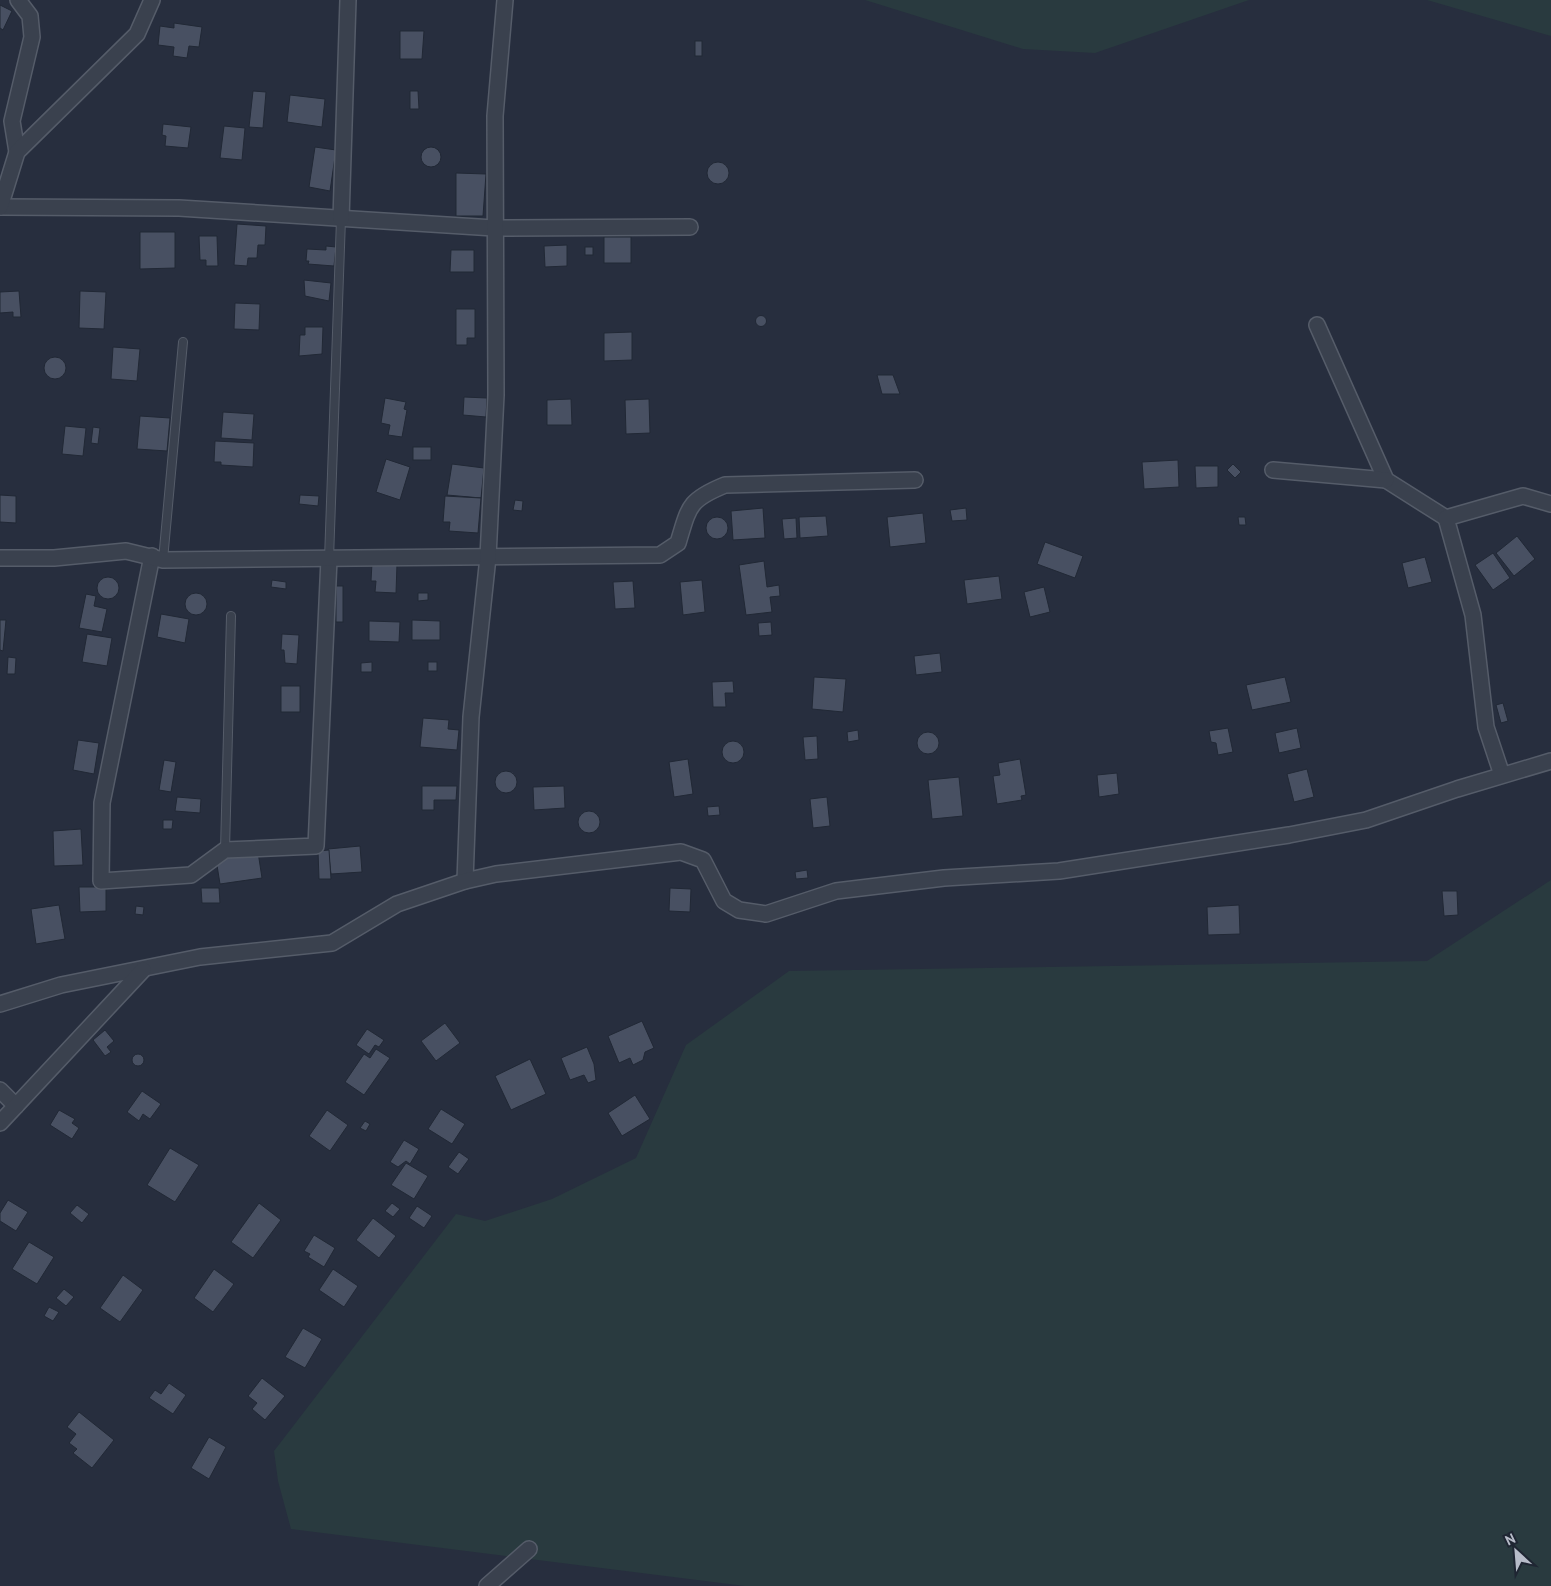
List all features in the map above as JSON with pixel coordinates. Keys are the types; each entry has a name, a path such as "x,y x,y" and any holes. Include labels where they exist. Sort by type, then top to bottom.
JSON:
{"street":[{"path":"18,0 30,16 32,37 12,121 17,152 0,207 179,208 494,228 690,227"},
{"path":"17,152 137,34 152,0"},
{"path":"342,219 348,0"},
{"path":"464,881 471,716 488,557 496,396 495,116 505,0"},
{"path":"1317,326 1386,480"},
{"path":"1274,470 1386,480 1446,518 1473,615 1486,727 1502,776"},
{"path":"0,558 54,558 126,551 158,558 329,559 660,555 678,543 690,506 703,494 725,485 915,480"},
{"path":"1446,518 1523,496 1551,504"},
{"path":"158,558 102,803 101,881 191,875 225,850 316,846 329,559"},
{"path":"0,1004 61,985 144,970 200,957 332,943 397,904 464,881 496,874 681,852 703,860 724,900 740,910 766,914 836,891 944,878 1059,871 1289,835 1366,820 1551,761"},
{"path":"0,1123 144,970"},
{"path":"0,1090 16,1106"},
{"path":"487,1586 528,1549"}],"lane":[{"path":"329,559 342,219"},
{"path":"158,558 183,342"},
{"path":"225,850 231,616"}],"shaded area":[{"path":"865,0 1249,0 1095,53 1023,49"},
{"path":"1427,0 1551,0 1551,36"},
{"path":"1551,880 1551,1586 745,1586 291,1529 278,1481 274,1451 456,1214 485,1221 552,1199 636,1158 686,1045 789,971 1427,961"}],"building":[{"path":"0,5 12,11 3,30 0,28"},
{"path":"174,23 202,27 199,47 189,46 187,58 173,56 174,47 158,45 160,26 174,28"},
{"path":"400,31 424,31 422,59 400,59"},
{"path":"695,41 702,41 702,56 695,56"},
{"path":"253,91 266,92 263,128 249,127"},
{"path":"410,91 418,91 419,109 410,109"},
{"path":"290,95 325,99 322,127 287,122"},
{"path":"163,124 191,127 188,148 165,146 166,136 162,135"},
{"path":"224,126 245,128 242,160 220,158"},
{"path":"315,147 336,150 330,191 309,187"},
{"path":"431,147 438,150 441,157 438,164 431,167 424,164 421,157 424,150"},
{"path":"718,162 726,165 729,173 726,181 718,184 710,181 707,173 710,165"},
{"path":"456,173 486,174 483,216 456,216"},
{"path":"237,224 266,226 265,245 258,245 257,258 248,258 247,266 234,265"},
{"path":"140,232 175,232 175,268 140,269"},
{"path":"199,236 217,236 218,266 206,266 206,260 200,260"},
{"path":"604,237 631,237 631,263 604,263"},
{"path":"567,245 567,266 545,267 544,246"},
{"path":"326,246 336,247 334,266 308,264 309,261 306,261 307,249 326,250"},
{"path":"585,247 593,247 593,255 585,255"},
{"path":"451,250 474,250 474,272 450,272"},
{"path":"304,280 331,283 329,301 305,296"},
{"path":"19,291 21,317 13,317 13,312 0,313 0,292"},
{"path":"80,291 106,292 104,329 79,328"},
{"path":"235,303 260,304 259,330 234,329"},
{"path":"456,309 475,309 475,338 467,338 467,345 456,345"},
{"path":"759,316 763,316 766,321 765,325 759,326 756,323 756,319"},
{"path":"305,327 323,327 322,354 299,356 300,335 305,335"},
{"path":"632,332 632,360 604,361 604,333"},
{"path":"113,347 140,349 137,381 111,379"},
{"path":"55,357 63,360 66,368 63,376 55,379 47,376 44,368 47,360"},
{"path":"877,375 893,375 900,394 882,394"},
{"path":"464,397 487,398 486,417 463,415"},
{"path":"385,398 406,402 404,409 407,410 402,437 388,435 390,425 381,423"},
{"path":"571,399 572,425 547,425 547,400"},
{"path":"649,399 650,433 626,434 625,400"},
{"path":"223,412 254,414 252,440 221,438"},
{"path":"140,416 170,418 167,451 137,449"},
{"path":"65,426 86,428 83,456 62,454"},
{"path":"93,427 100,428 98,444 91,443"},
{"path":"215,441 254,443 253,467 221,465 221,462 214,462"},
{"path":"413,447 431,447 431,460 413,460"},
{"path":"386,459 410,467 400,500 376,492"},
{"path":"1178,460 1179,487 1144,489 1142,462"},
{"path":"452,464 484,468 481,498 447,495"},
{"path":"1233,464 1241,472 1235,478 1227,470"},
{"path":"1195,466 1218,466 1218,487 1196,488"},
{"path":"0,495 16,496 16,523 0,522"},
{"path":"300,495 319,496 318,506 299,504"},
{"path":"445,496 481,498 478,533 449,531 450,522 443,522"},
{"path":"515,500 523,501 522,511 513,510"},
{"path":"763,508 765,538 733,540 731,511"},
{"path":"966,508 967,520 952,521 950,510"},
{"path":"923,513 926,543 890,547 887,517"},
{"path":"826,516 828,536 800,538 799,517"},
{"path":"717,517 725,520 728,528 725,536 717,539 709,536 706,528 709,520"},
{"path":"1238,517 1245,517 1246,525 1239,525"},
{"path":"796,518 797,538 784,539 782,519"},
{"path":"1517,536 1535,559 1514,576 1496,553"},
{"path":"1045,542 1083,556 1075,578 1037,564"},
{"path":"1493,553 1510,578 1493,590 1475,565"},
{"path":"1425,557 1432,582 1408,588 1402,563"},
{"path":"764,561 767,587 779,585 780,596 770,597 772,612 746,615 739,565"},
{"path":"372,563 397,564 396,593 375,592 376,581 371,581"},
{"path":"999,576 1002,599 967,604 964,580"},
{"path":"108,577 116,580 119,588 116,596 108,599 100,596 97,588 100,580"},
{"path":"272,580 286,582 286,589 271,587"},
{"path":"702,580 705,612 683,615 680,582"},
{"path":"633,581 635,608 615,609 613,582"},
{"path":"336,586 343,586 343,622 336,622"},
{"path":"1044,587 1050,612 1030,617 1024,592"},
{"path":"196,593 204,596 207,604 204,612 196,615 188,612 185,604 188,596"},
{"path":"418,593 428,593 428,600 418,601"},
{"path":"86,594 96,596 94,606 107,609 102,632 79,628"},
{"path":"161,614 189,619 185,643 157,637"},
{"path":"0,620 6,620 3,651 0,650"},
{"path":"412,620 440,621 440,640 412,640"},
{"path":"369,621 400,622 399,642 369,641"},
{"path":"771,622 772,635 759,636 758,623"},
{"path":"87,634 112,638 107,666 82,662"},
{"path":"282,634 299,635 297,664 285,663 284,650 281,650"},
{"path":"940,653 942,672 916,675 914,656"},
{"path":"8,657 16,658 15,674 7,674"},
{"path":"372,662 372,672 361,672 361,663"},
{"path":"428,662 437,662 437,671 428,671"},
{"path":"814,677 846,679 843,712 812,709"},
{"path":"1285,677 1291,702 1252,710 1246,685"},
{"path":"733,681 734,693 725,693 726,707 713,707 712,682"},
{"path":"281,686 300,686 300,712 281,712"},
{"path":"1503,703 1508,721 1501,723 1496,705"},
{"path":"423,718 449,720 448,729 459,730 457,750 420,747"},
{"path":"1228,728 1233,752 1218,755 1216,743 1211,742 1209,731"},
{"path":"1297,728 1301,748 1279,753 1275,733"},
{"path":"858,730 859,740 848,742 847,732"},
{"path":"928,732 936,735 939,743 936,751 928,754 920,751 917,743 920,735"},
{"path":"817,736 818,759 805,760 803,737"},
{"path":"78,740 99,743 94,774 73,770"},
{"path":"733,741 741,744 744,752 741,760 733,763 725,760 722,752 725,744"},
{"path":"688,759 693,794 674,797 669,762"},
{"path":"1020,759 1026,795 1021,796 1022,800 997,804 993,776 1000,775 998,763"},
{"path":"164,760 176,762 171,792 159,790"},
{"path":"1307,769 1314,797 1294,802 1287,774"},
{"path":"506,771 514,774 517,782 514,790 506,793 498,790 495,782 498,774"},
{"path":"1117,773 1119,794 1099,797 1097,775"},
{"path":"959,777 963,816 932,819 928,780"},
{"path":"422,786 457,786 456,800 434,800 434,810 422,810"},
{"path":"564,786 565,808 534,810 533,787"},
{"path":"177,797 201,799 200,813 175,811"},
{"path":"827,797 830,826 813,828 810,799"},
{"path":"719,806 720,815 708,816 707,807"},
{"path":"589,811 597,814 600,822 597,830 589,833 581,830 578,822 581,814"},
{"path":"163,820 173,820 172,829 163,829"},
{"path":"81,829 83,865 54,866 53,831"},
{"path":"360,846 362,872 331,874 328,849"},
{"path":"329,850 331,879 319,879 318,851"},
{"path":"258,852 262,878 220,884 216,859"},
{"path":"807,870 808,878 796,879 795,872"},
{"path":"79,887 106,887 106,911 80,912"},
{"path":"201,888 219,888 220,903 202,903"},
{"path":"670,888 691,889 690,912 669,911"},
{"path":"1442,891 1457,891 1458,915 1444,916"},
{"path":"59,905 65,939 36,944 31,909"},
{"path":"1239,905 1240,934 1208,935 1207,907"},
{"path":"136,906 144,907 143,915 135,914"},
{"path":"642,1021 654,1048 645,1052 643,1060 633,1065 630,1058 619,1063 608,1036"},
{"path":"445,1023 460,1043 436,1061 421,1041"},
{"path":"367,1029 384,1040 379,1047 375,1045 369,1054 356,1045"},
{"path":"105,1030 114,1041 107,1047 111,1052 105,1056 93,1040"},
{"path":"587,1047 594,1064 596,1080 588,1083 584,1075 570,1080 561,1058"},
{"path":"376,1049 390,1058 364,1095 345,1082 364,1054 370,1058"},
{"path":"136,1054 140,1054 144,1060 140,1066 136,1066 132,1062 132,1058"},
{"path":"530,1059 546,1094 511,1110 495,1076"},
{"path":"142,1091 161,1104 150,1119 143,1114 139,1121 127,1112"},
{"path":"635,1095 650,1119 622,1136 608,1113"},
{"path":"441,1109 465,1124 452,1144 428,1129"},
{"path":"59,1110 75,1119 72,1123 79,1128 72,1139 50,1125"},
{"path":"327,1110 348,1125 330,1151 309,1136"},
{"path":"365,1121 370,1124 366,1131 360,1128"},
{"path":"404,1140 419,1149 410,1164 406,1161 398,1167 390,1162"},
{"path":"170,1148 199,1165 175,1202 147,1185"},
{"path":"459,1152 469,1159 458,1174 448,1167"},
{"path":"406,1163 428,1176 414,1199 391,1185"},
{"path":"8,1200 28,1212 16,1231 0,1221 0,1213"},
{"path":"259,1203 281,1220 253,1258 231,1242"},
{"path":"392,1203 400,1209 393,1217 385,1211"},
{"path":"77,1205 89,1214 82,1223 70,1213"},
{"path":"417,1206 432,1216 424,1228 409,1218"},
{"path":"373,1218 396,1236 379,1258 356,1240"},
{"path":"314,1235 335,1248 324,1267 308,1257 310,1254 304,1251"},
{"path":"29,1242 54,1257 37,1284 12,1269"},
{"path":"214,1269 234,1284 213,1312 194,1298"},
{"path":"333,1269 358,1286 344,1307 319,1290"},
{"path":"123,1275 143,1290 120,1322 100,1308"},
{"path":"64,1289 74,1297 66,1306 56,1298"},
{"path":"49,1307 59,1312 53,1321 44,1316"},
{"path":"303,1328 322,1339 305,1368 285,1357"},
{"path":"262,1378 285,1396 265,1420 252,1409 257,1403 248,1396"},
{"path":"169,1383 186,1395 173,1414 149,1398 155,1390 161,1394"},
{"path":"79,1412 114,1440 92,1468 73,1453 77,1449 69,1443 76,1434 67,1427"},
{"path":"209,1437 226,1447 209,1479 191,1468"}]}
